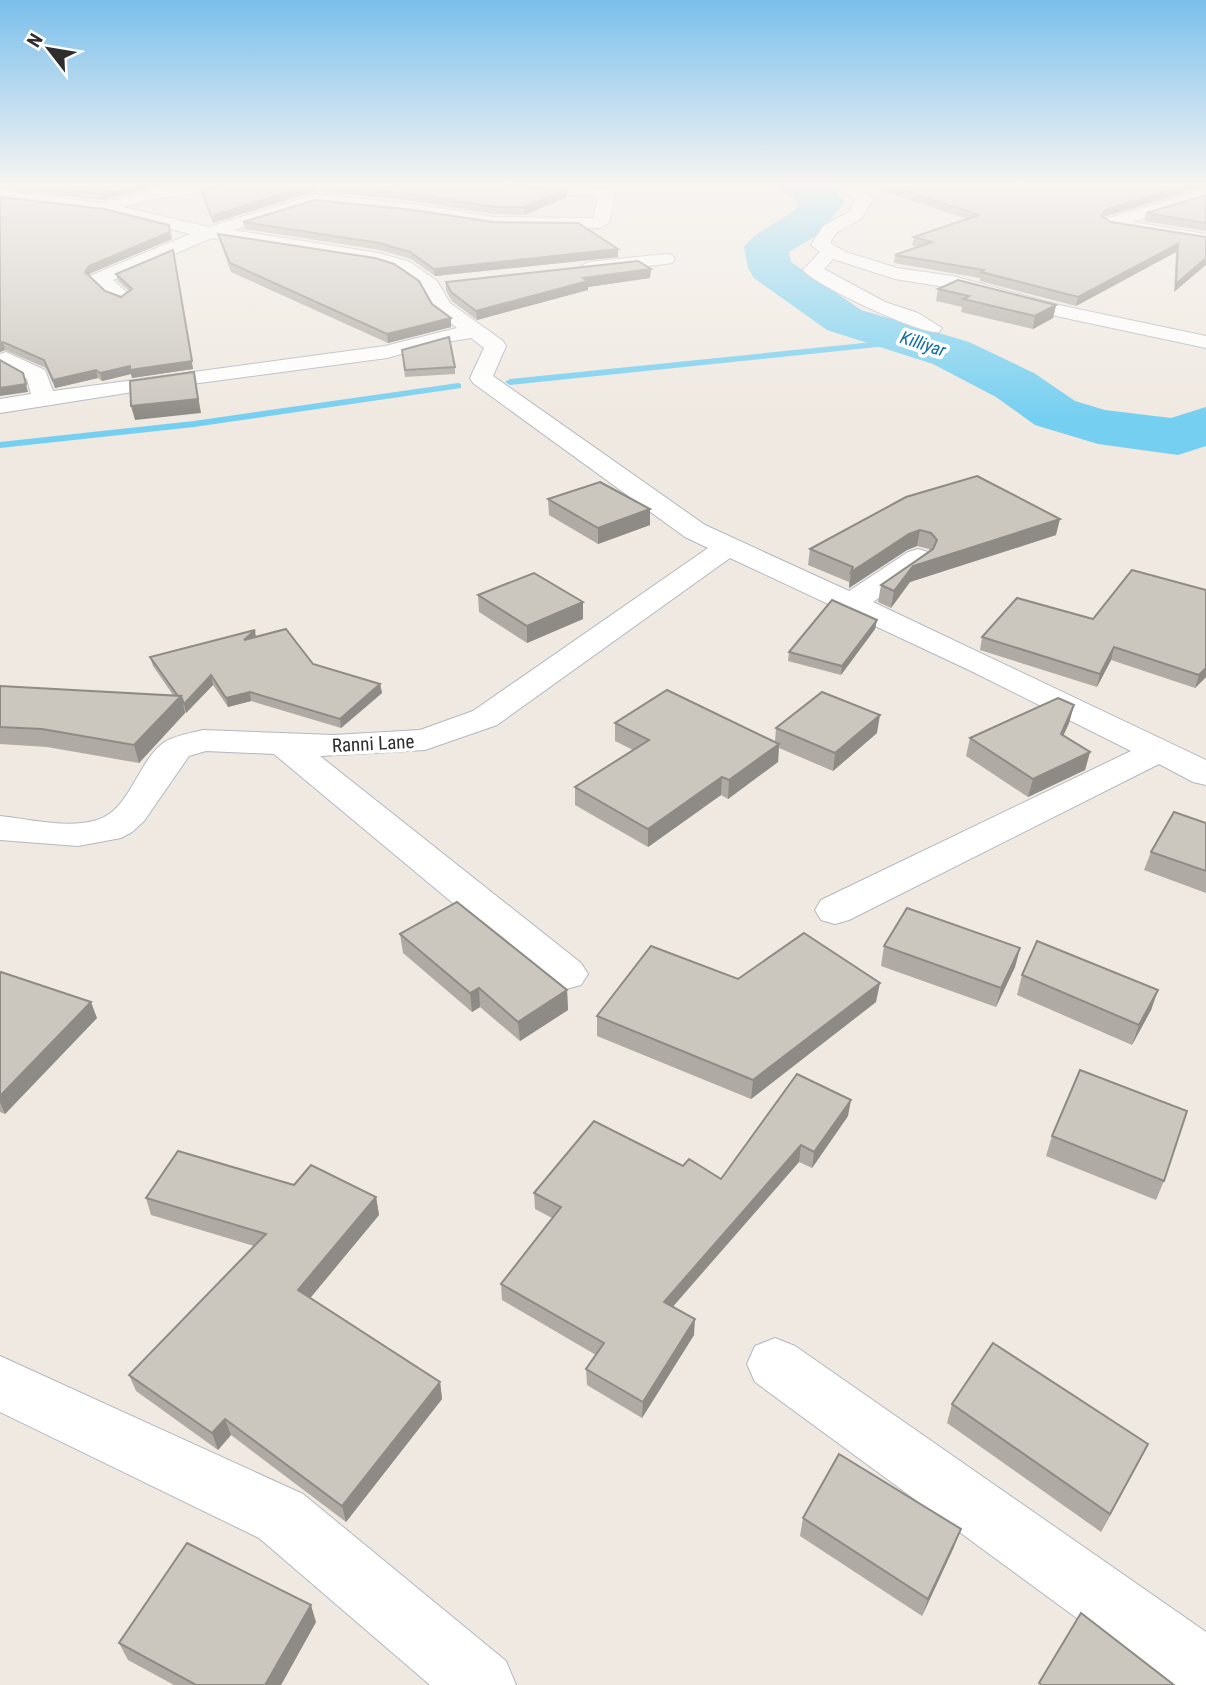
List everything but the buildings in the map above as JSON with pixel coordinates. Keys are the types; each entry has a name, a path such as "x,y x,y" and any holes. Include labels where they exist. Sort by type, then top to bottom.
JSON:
{"street":[{"path":"121,296 99,279 142,261"},
{"path":"387,261 403,266 429,285 442,307 495,346 481,378 695,531 982,664 1156,752 1206,774"},
{"path":"571,270 652,261"},
{"path":"821,261 812,270 878,306 911,317 932,328"},
{"path":"859,261 895,273 953,282 1056,310 1206,342"},
{"path":"429,285 454,282"},
{"path":"0,406 387,352 438,337 475,331"},
{"path":"6,359 37,375 44,398"},
{"name":"Ranni Lane","path":"0,828 100,832 121,824 177,750 203,740 334,746 425,740 485,718 729,546"},
{"path":"852,603 918,558"},
{"path":"282,743 566,974"},
{"path":"835,910 1156,752"},
{"path":"775,1364 1206,1672"},
{"path":"0,1383 281,1516 482,1685"}],"waterway":[{"name":"Killiyar","path":"769,261 770,268 844,320 951,353 1015,385 1055,413 1098,427 1178,437 1206,424"},
{"path":"510,382 913,341"},
{"path":"0,445 194,424 458,386"}]}
